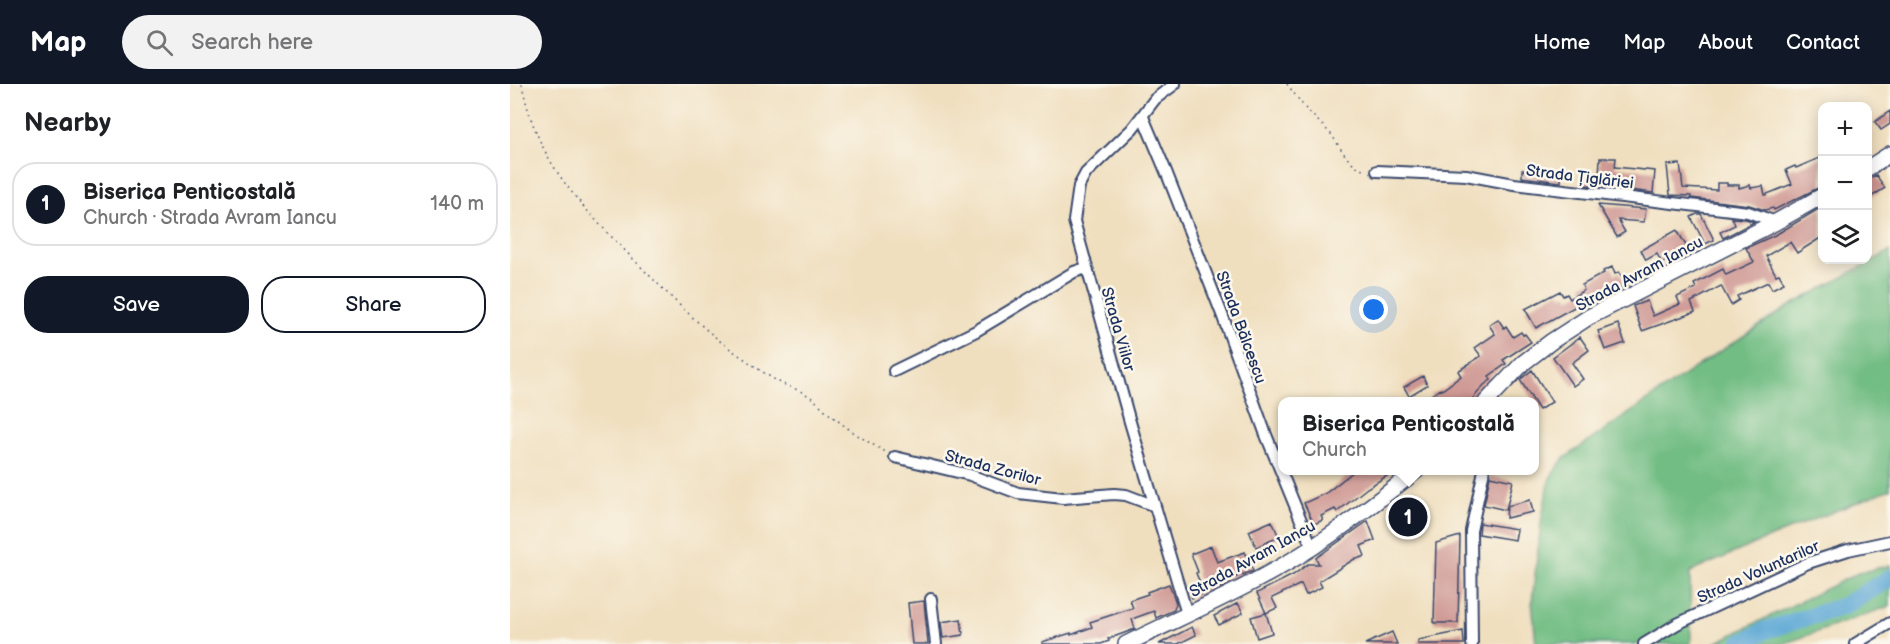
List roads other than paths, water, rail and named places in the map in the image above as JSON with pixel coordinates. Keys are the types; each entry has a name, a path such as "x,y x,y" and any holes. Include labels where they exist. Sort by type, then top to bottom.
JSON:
{"main road":[{"path":"1872,165 1890,154"},
{"name":"Strada Avram Iancu","path":"1491,397 1523,363 1589,317 1818,198"},
{"name":"Strada Avram Iancu","path":"1126,644 1247,584 1312,548 1412,475"}],"street":[{"name":"Strada Viilor","path":"1175,84 1155,99 1143,117 1086,173 1079,186 1074,221 1187,614"},
{"name":"Strada Bălcescu","path":"1143,117 1219,306 1278,464"},
{"name":"Strada Țiglăriei","path":"1377,171 1466,175 1514,184 1748,212 1776,222"},
{"path":"894,371 976,332 1074,272 1086,268"},
{"name":"Strada Zorilor","path":"895,457 970,475 1018,493 1063,498 1126,495 1155,506"},
{"name":"Strada Bălcescu","path":"1282,475 1312,548"},
{"path":"1472,644 1471,531 1483,475"},
{"name":"Strada Voluntarilor","path":"1644,644 1677,624 1808,563 1848,550 1890,542"},
{"path":"931,599 936,644"},
{"path":"1855,644 1890,623"}],"waterway":[{"path":"1740,644 1766,630 1844,606 1890,578"}],"place":[{"name":"Biserica Penticostală","path":"1408,517"}]}
